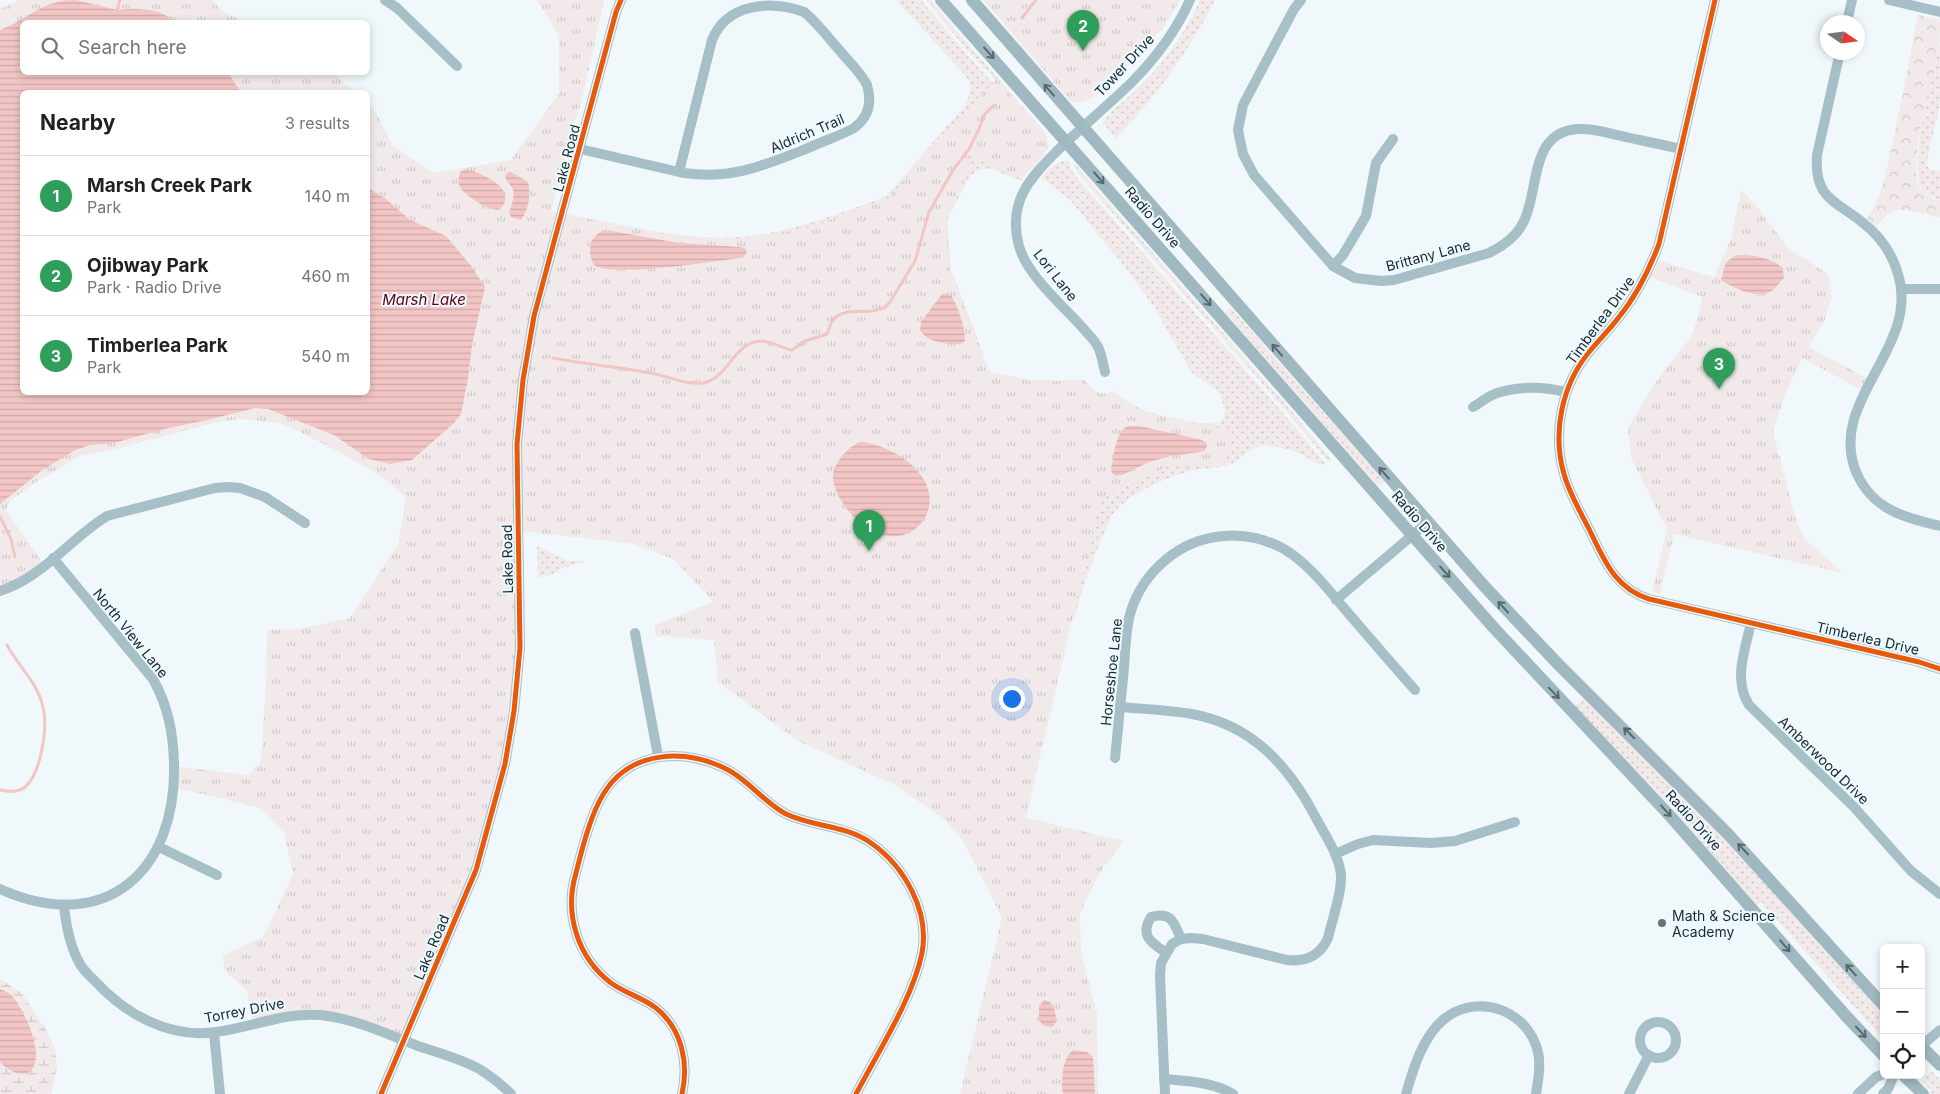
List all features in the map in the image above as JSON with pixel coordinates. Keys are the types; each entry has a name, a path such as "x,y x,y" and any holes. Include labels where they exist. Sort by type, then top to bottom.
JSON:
{"main road":[{"name":"Radio Drive","path":"941,0 1523,660 1665,810 1832,1000 1880,1052"},
{"name":"Radio Drive","path":"972,0 1428,522 1529,634 1728,834 1880,1002"},
{"path":"1925,1050 1940,1065"},
{"path":"1907,1079 1923,1094"}],"street":[{"path":"386,0 397,8 457,66"},
{"name":"Lake Road","path":"616,0 616,12"},
{"name":"Lake Road","path":"381,1094 476,870 505,764 514,711 520,648 516,475 523,380 534,316 620,0"},
{"name":"Tower Drive","path":"1067,141 1123,90 1147,65 1173,31 1190,0"},
{"name":"Brittany Lane","path":"1301,0 1294,9 1245,100 1238,130 1240,142 1243,154 1254,175 1334,266 1355,278 1381,281 1394,280 1489,253 1499,248 1510,240 1528,213 1540,158 1544,149 1558,135 1567,131 1589,129 1681,149"},
{"name":"Timberlea Drive","path":"1715,0 1664,225 1650,267 1624,311 1580,364 1566,392 1558,441 1564,474 1571,493 1614,576 1623,585 1645,598 1919,662 1940,669"},
{"path":"1849,15 1852,0"},
{"path":"1889,0 1940,12"},
{"name":"Aldrich Trail","path":"580,150 679,172 720,175 758,168 853,129 868,112 870,96 865,81 811,18 799,9 770,1 753,1 729,14 721,22 714,34 679,172"},
{"path":"1838,60 1817,155 1816,167 1818,178 1828,197 1861,221 1880,239 1893,262 1901,289 1902,306 1900,322 1894,340 1857,407 1850,438 1853,466 1875,500 1898,515 1940,526"},
{"path":"1334,266 1343,255 1366,216 1376,163 1393,138"},
{"name":"Lori Lane","path":"1067,141 1034,174 1023,191 1016,216 1018,238 1022,254 1034,274 1096,344 1105,372"},
{"path":"1901,289 1940,289"},
{"path":"1473,407 1496,394 1514,390 1550,388 1566,392"},
{"path":"0,591 29,576 94,524 107,516 215,488 234,488 253,492 265,497 305,523"},
{"path":"1336,600 1428,522"},
{"name":"Horseshoe Lane","path":"1115,758 1129,618 1134,602 1143,585 1156,568 1170,556 1187,546 1208,538 1228,534 1268,541 1295,556 1308,568 1415,690"},
{"name":"North View Lane","path":"0,889 22,898 64,906 84,903 123,887 138,876 159,847 169,819 174,794 174,740 167,707 153,679 53,558"},
{"name":"Amberwood Drive","path":"1751,623 1740,678 1742,692 1749,705 1857,810 1911,871 1940,894"},
{"path":"635,633 658,756"},
{"path":"1120,707 1193,714 1228,726 1258,742 1274,756 1298,786 1335,854 1341,876 1328,938 1324,947 1316,954 1297,961 1203,939 1191,938 1181,939 1172,944 1165,952 1161,963 1160,976 1165,1094"},
{"path":"682,1094 685,1080 684,1055 674,1029 656,1008 613,984 599,972 581,946 572,915 572,886 575,874 597,807 605,791 626,769 639,762 658,756 693,757 721,766 745,781 775,808 794,818 845,831 870,841 892,860 906,879 916,899 922,924 922,950 915,977 856,1094"},
{"path":"1335,854 1373,840 1432,843 1455,841 1516,822"},
{"path":"159,847 217,875"},
{"name":"Torrey Drive","path":"64,906 66,927 80,964 107,994 128,1010 151,1023 171,1030 192,1033 214,1033 292,1015 319,1015 342,1019 477,1068 511,1094"},
{"path":"1165,952 1149,939 1146,931 1147,924 1152,917 1160,914 1167,916 1174,922 1181,939"},
{"path":"1406,1094 1419,1056 1442,1020 1454,1012 1480,1006 1507,1011 1526,1027 1533,1038 1540,1066 1536,1094"},
{"path":"1925,1043 1940,1030"},
{"path":"214,1033 220,1094"},
{"path":"1629,1094 1650,1055"},
{"path":"1858,1094 1880,1076"},
{"path":"1164,1079 1196,1082 1222,1088 1233,1094"},
{"path":"1883,1094 1888,1089 1892,1079"}],"green space":[{"path":"20,0 212,0 221,10 241,20 20,20 20,75 335,75 353,90 20,90 20,395 370,395 370,107 377,114 393,146 434,173 511,160 559,94 559,36 537,0 604,0 586,83 551,211 676,236 738,239 808,228 888,199 997,78 1044,131 1048,146 1046,152 1022,179 974,158 947,218 949,268 989,371 1037,382 1085,380 1093,390 1100,393 1113,391 1140,411 1233,431 1225,465 1170,465 1100,499 1026,818 1124,841 1101,871 1080,913 1081,953 1097,1014 1098,1094 960,1094 1002,917 963,841 943,818 893,784 798,741 718,682 714,640 656,636 654,625 714,602 673,559 629,543 518,531 514,711 476,870 403,1040 319,1015 253,1025 247,991 224,970 223,955 263,937 293,874 284,833 260,808 174,787 174,766 248,775 261,761 267,630 299,629 350,618 398,544 406,497 379,475 326,445 281,423 240,419 217,422 115,449 80,456 36,482 10,501 6,510 44,565 0,591 0,9"},
{"path":"896,0 921,0 970,58 1049,145 1044,154 1021,181 991,169 977,170 965,185 947,220 951,270 984,355 892,203 797,236 572,250 581,217 680,235 720,238 740,237 793,228 887,195 963,108 970,90 969,81 965,75"},
{"path":"926,0 930,0 1047,135 967,50"},
{"path":"983,0 1180,0 1163,28 1124,70 1091,99 1079,103 1071,101 1066,96"},
{"path":"1200,0 1215,0 1206,18 1171,73 1144,108 1116,138 1103,124 1105,119 1151,75 1168,55 1189,23"},
{"path":"1918,15 1940,20 1939,47 1919,138 1916,173 1919,186 1923,192 1940,201 1940,218 1909,210 1897,210 1876,226 1867,219 1880,194 1885,177"},
{"path":"1940,44 1940,105 1926,164 1929,169 1940,171 1940,201 1923,192 1919,179 1918,162 1927,98"},
{"path":"1069,161 1073,173 1084,186 1326,464 1315,463 1299,453 1285,449 1262,446 1257,447 1230,464 1195,470 1175,476 1133,496 1117,509 1109,521 1092,563 1073,623 1042,384 1031,380 1085,380 1093,390 1100,393 1113,391 1143,410 1195,422 1222,422 1225,410 1219,392 1191,372 1154,307 1121,262 1069,199 1041,177 1055,164"},
{"path":"1073,162 1291,410 1332,460 1329,462 1080,176"},
{"path":"1741,190 1755,204 1789,249 1828,274 1832,297 1825,319 1809,347 1872,381 1866,392 1802,358 1784,397 1773,431 1795,516 1804,538 1843,573 1674,534 1660,594 1652,592 1667,529 1631,458 1628,428 1659,377 1691,337 1700,311 1702,297 1646,275 1653,259 1714,277 1731,239"},
{"path":"1230,307 1384,481 1378,486 1225,312"},
{"path":"537,546 567,561 587,561 563,568 549,576 538,577"},
{"path":"1584,698 1682,795 1746,862 1880,1012 1880,1036 1761,902 1757,905 1670,806 1575,706"},
{"path":"0,979 22,993 46,1030 55,1049 57,1067 51,1094 0,1094"},
{"path":"1931,1071 1940,1079 1940,1094 1933,1094 1922,1081"}],"water":[{"name":"Marsh Lake","path":"76,0 117,10 149,10 159,12 174,20 20,20 53,3"},
{"name":"Marsh Lake","path":"20,20 20,75 229,75 240,90 20,90 20,395 370,395 370,189 386,199 410,220 446,236 472,267 485,287 472,345 461,414 453,424 412,460 390,464 369,459 334,435 268,409 255,408 164,429 114,443 90,445 75,450 41,471 0,504 0,30"},
{"path":"465,169 484,175 502,188 505,193 505,199 500,209 496,210 486,207 462,190 459,184 459,177 460,172"},
{"path":"511,172 528,182 529,202 521,220 511,217 509,213 514,192 505,176"},
{"path":"603,231 679,243 740,247 746,249 747,252 744,257 740,258 687,265 621,270 604,269 594,265 590,255 592,241 598,233"},
{"path":"1737,255 1756,256 1772,261 1783,268 1784,278 1773,290 1767,293 1753,294 1732,286 1721,280 1726,262"},
{"path":"942,294 950,295 958,309 965,334 965,341 961,344 950,344 932,340 920,330 921,322"},
{"path":"1128,426 1139,426 1199,439 1206,442 1207,447 1204,451 1171,456 1149,462 1122,475 1115,476 1111,469 1116,445 1120,433"},
{"path":"863,442 890,450 903,458 924,479 929,492 929,505 924,519 917,528 899,536 880,534 870,530 858,521 841,500 833,478 836,465 850,448 857,443"},
{"path":"0,989 10,994 17,1002 32,1032 36,1048 35,1063 32,1069 23,1074 12,1071 0,1062"},
{"path":"1044,1000 1050,1002 1054,1008 1057,1021 1052,1027 1044,1026 1039,1020 1039,1006"},
{"path":"1073,1050 1087,1052 1093,1057 1095,1094 1063,1094 1063,1070 1067,1058"}],"waterway":[{"path":"117,10 120,0"},
{"path":"1022,18 1036,0"},
{"path":"553,358 651,373 683,382 703,383 719,375 737,354 751,343 764,341 792,350 805,341 827,334 833,319 839,315 847,312 873,311 884,308 890,302 915,261 929,212 953,170 969,149 984,115 994,105"},
{"path":"0,517 11,539 15,557"},
{"path":"0,790 16,791 25,787 31,781 42,750 45,726 43,707 37,690 7,645"}],"cycle path":[{"path":"381,1094 476,870 505,764 514,711 520,648 517,444 523,380 534,316 616,12 621,0"},
{"path":"1715,0 1659,244 1637,291 1616,321 1580,365 1566,394 1562,410 1559,442 1566,481 1605,561 1619,580 1637,594 1649,599 1919,662 1940,669"},
{"path":"682,1094 685,1070 684,1059 672,1026 656,1008 616,987 599,972 582,947 576,933 572,903 573,888 584,842 599,801 604,793 615,778 629,768 645,761 679,756 697,759 730,771 786,814 861,837 871,843 894,864 912,891 922,921 922,953 903,1006 856,1094"}],"place":[{"name":"Ojibway Park","path":"1083,51"},
{"name":"Timberlea Park","path":"1719,389"},
{"name":"Marsh Creek Park","path":"869,551"},
{"name":"Math & Science Academy","path":"1662,923"}]}
